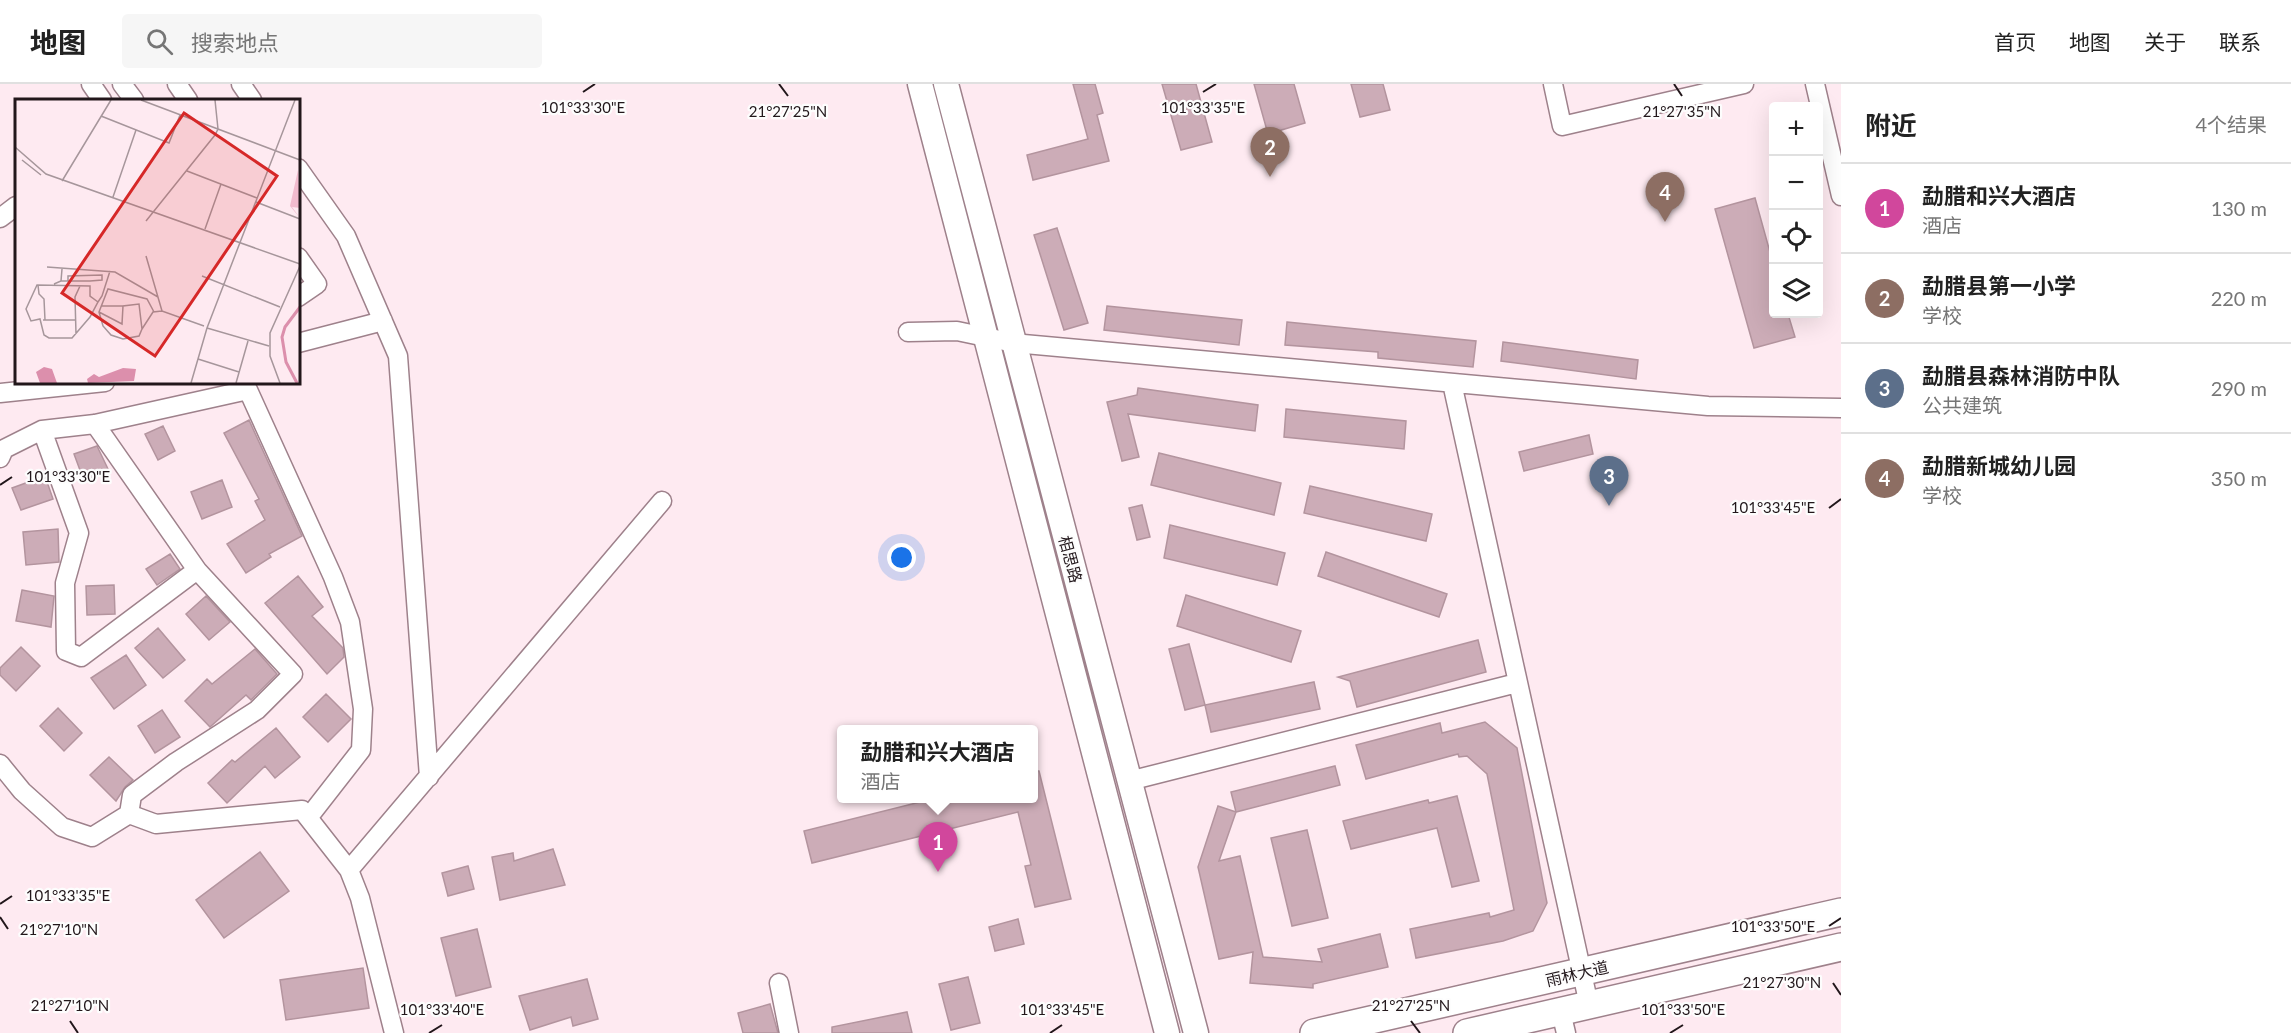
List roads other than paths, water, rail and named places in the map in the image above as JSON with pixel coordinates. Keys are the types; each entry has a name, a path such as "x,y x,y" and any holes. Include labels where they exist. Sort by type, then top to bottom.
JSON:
{"highway":[{"name":"雨林大道","path":"1314,1033 1841,912"},
{"name":"雨林大道","path":"1467,1033 1564,1022 1588,1005 1841,947"}],"main road":[{"name":"相思路","path":"920,84 1167,1033"},
{"name":"相思路","path":"946,84 1196,1033"}],"street":[{"path":"91,84 101,99"},
{"path":"122,84 133,99"},
{"path":"177,84 187,99"},
{"path":"241,84 251,99"},
{"path":"1553,84 1562,126 1744,84"},
{"path":"1815,84 1841,196"},
{"path":"300,171 346,236 398,356 429,777"},
{"path":"0,218 15,207"},
{"path":"300,260 318,284 300,296"},
{"path":"300,342 383,321"},
{"path":"908,332 957,331 1014,343 1708,406 1841,408"},
{"path":"1452,383 1588,1005"},
{"path":"0,393 86,384"},
{"path":"0,458 4,449 42,430 95,424 248,390 333,577 351,622 363,709 361,750 308,818"},
{"path":"0,764 22,791 62,827 92,837 129,814 132,795 176,762 257,710 292,674 197,570 95,424"},
{"path":"42,430 79,533 65,583 66,651 81,657 197,570"},
{"path":"349,870 662,501"},
{"path":"1130,781 1517,683"},
{"path":"129,814 156,824 302,810 349,870 360,898 394,1033"},
{"path":"779,983 789,1033"}],"place":[{"name":"勐腊县第一小学","path":"1270,177"},
{"name":"勐腊新城幼儿园","path":"1665,222"},
{"name":"勐腊县森林消防中队","path":"1609,506"},
{"name":"勐腊和兴大酒店","path":"938,872"}]}
